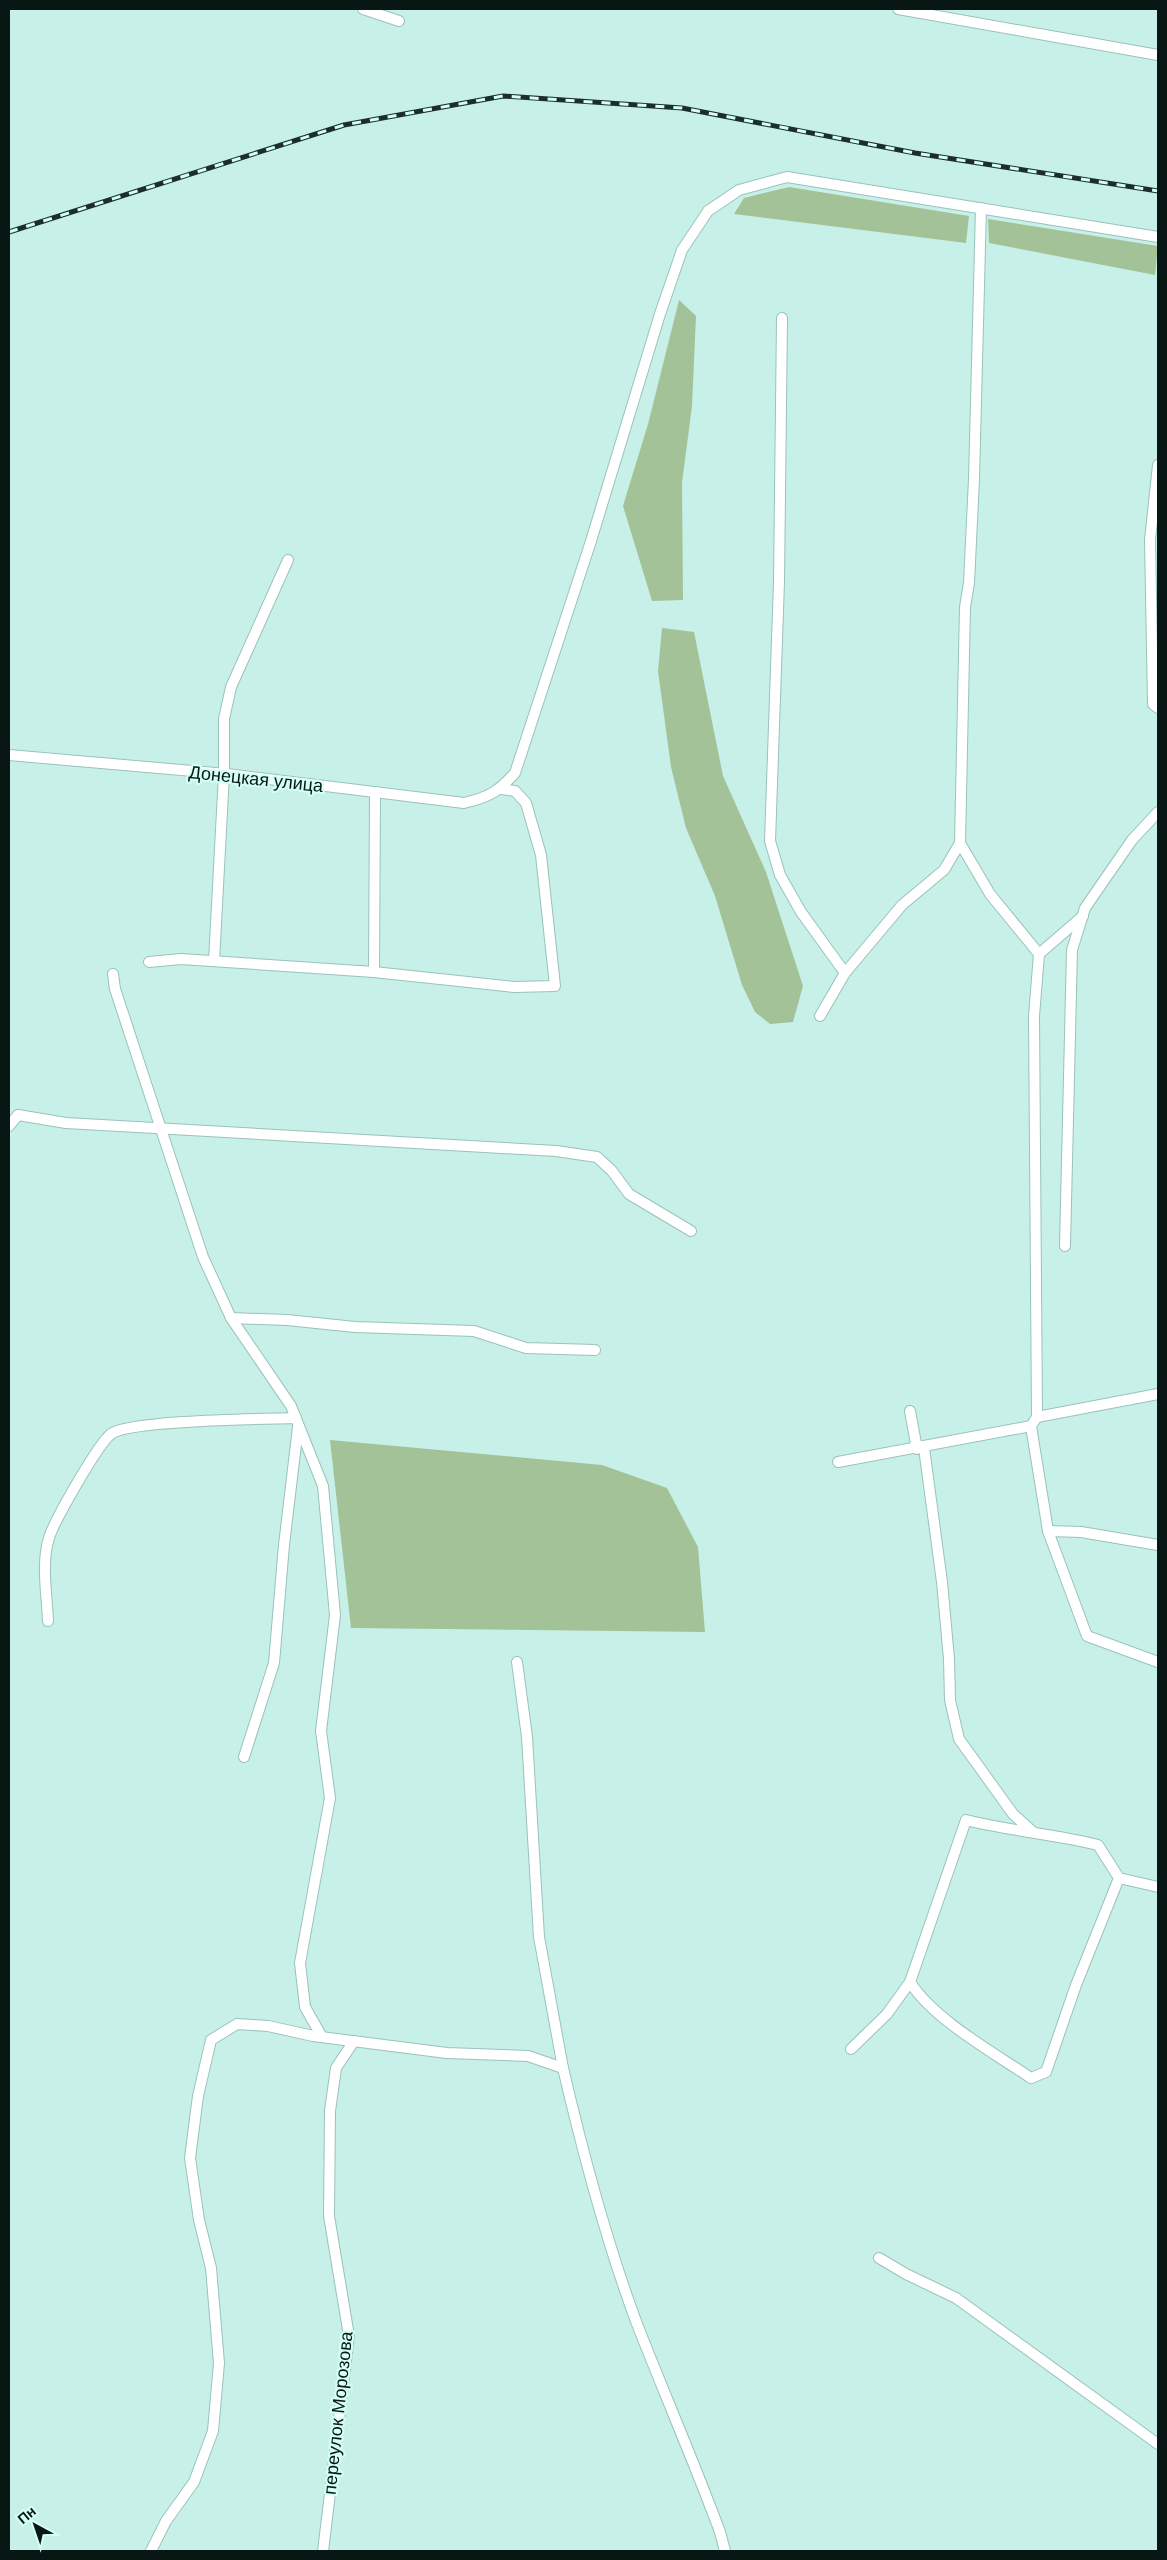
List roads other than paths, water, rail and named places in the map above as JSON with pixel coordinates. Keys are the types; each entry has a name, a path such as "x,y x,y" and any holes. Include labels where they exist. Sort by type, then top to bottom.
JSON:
{"street":[{"path":"363,9 399,22"},
{"path":"898,9 1158,55"},
{"path":"501,789 515,773 591,541 660,314 682,250 708,211 739,190 787,177 1158,237"},
{"path":"820,1016 845,972 902,905 944,870 960,843 965,607 969,583 974,479 980,208"},
{"path":"782,318 779,582 770,841 780,875 797,905 845,972"},
{"path":"1158,465 1150,540 1152,704 1158,708"},
{"path":"214,961 224,774 224,719 231,687 288,560"},
{"name":"Донецкая улица","path":"9,755 224,774 464,803 486,798 501,789"},
{"path":"149,962 181,959 374,972 514,987 556,986 541,855 526,803 514,791 501,789"},
{"path":"374,972 375,792"},
{"path":"1065,1246 1072,950 1085,908 1132,840 1158,812"},
{"path":"960,843 990,894 1038,954 1034,1016 1037,1417 1031,1426 1048,1531 1087,1636 1158,1662"},
{"path":"1038,954 1083,916"},
{"path":"113,974 115,989 203,1257 231,1318 291,1406 323,1486 335,1615 321,1731 330,1798 300,1963 305,2007 322,2037"},
{"path":"9,1126 18,1115 66,1123 162,1130 271,1133 411,1144 556,1151 597,1157 612,1171 629,1194 691,1231"},
{"path":"231,1318 287,1320 355,1327 474,1331 526,1348 595,1350"},
{"path":"1037,1417 1158,1394"},
{"path":"910,1410 920,1448 942,1582 950,1659 950,1700 959,1739 1013,1814 1032,1832"},
{"path":"48,1621 46,1562 49,1538 88,1464 112,1433 140,1425 297,1421"},
{"path":"244,1757 274,1663 297,1421"},
{"path":"838,1462 1031,1426"},
{"path":"1048,1531 1081,1532 1158,1545"},
{"path":"517,1662 527,1737 539,1937 562,2068 586,2166 637,2322 720,2532 725,2551"},
{"path":"851,2049 887,2014 910,1982 966,1820 1067,1837 1098,1845 1119,1878 1158,1887"},
{"path":"910,1982 917,1993 959,2029 1031,2078 1046,2072 1076,1985 1119,1878"},
{"path":"151,2551 166,2521 194,2482 212,2431 219,2363 211,2268 199,2220 190,2158 198,2096 211,2040 237,2024 268,2026 322,2037 447,2053 528,2056 562,2068"},
{"name":"переулок Морозова","path":"323,2551 349,2336 328,2216 330,2111 336,2068 354,2041"},
{"path":"879,2258 906,2274 956,2298 1158,2444"}],"railway":[{"path":"9,232 344,125 503,96 682,108 915,153 1158,191"}]}
